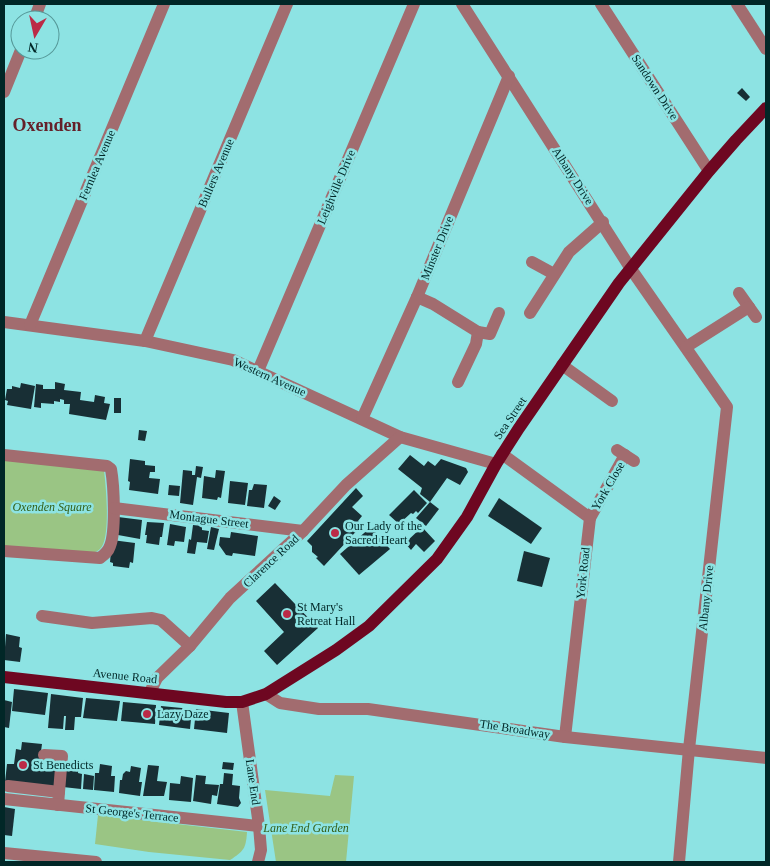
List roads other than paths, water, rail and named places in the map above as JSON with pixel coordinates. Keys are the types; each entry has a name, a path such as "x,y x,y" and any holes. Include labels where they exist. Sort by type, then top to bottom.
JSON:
{"main road":[{"name":"Sea Street","path":"242,702 266,694 328,655 369,626 437,559 467,518 499,459 562,364 631,269 709,171 766,109"},
{"name":"Avenue Road","path":"4,677 226,702 242,702"}],"street":[{"name":"Fernlea Avenue","path":"30,325 164,4"},
{"name":"Bullers Avenue","path":"145,341 287,4"},
{"name":"Leighville Drive","path":"258,371 414,4"},
{"name":"Albany Drive","path":"462,4 603,222 631,269 727,407 689,748 679,862"},
{"name":"Sandown Drive","path":"601,4 709,171"},
{"path":"737,4 766,50"},
{"path":"4,92 17,60"},
{"name":"Minster Drive","path":"362,419 417,298 509,76"},
{"path":"530,313 569,252 603,222"},
{"path":"532,262 554,274"},
{"path":"686,347 752,312 740,293"},
{"path":"417,298 433,304 478,332 490,334 499,313"},
{"name":"Western Avenue","path":"4,322 145,341 233,360 400,437 499,459"},
{"path":"458,382 476,344 478,332"},
{"path":"562,364 612,401"},
{"name":"Clarence Road","path":"150,692 157,678 190,646 230,598 303,531 346,485 400,437"},
{"path":"4,455 107,466 111,469 112,474 114,508 111,544 106,553 100,558 4,550"},
{"name":"York Close","path":"590,518 625,455"},
{"path":"499,459 546,486 590,518"},
{"name":"Montague Street","path":"114,508 303,531"},
{"name":"York Road","path":"565,737 590,518"},
{"path":"42,616 92,623 152,618 161,620 190,646"},
{"name":"The Broadway","path":"266,694 280,704 319,709 368,709 565,737 689,748 766,758"},
{"name":"Lane End","path":"242,702 259,826 261,850 258,862"},
{"path":"44,755 62,756 58,805"},
{"path":"8,786 59,792"},
{"name":"St George's Terrace","path":"4,799 259,826"},
{"path":"4,852 96,862"}],"place":[{"name":"Our Lady of the Sacred Heart","path":"335,533"},
{"name":"St Mary's Retreat Hall","path":"287,614"},
{"name":"Lazy Daze","path":"147,714"},
{"name":"St Benedicts","path":"23,765"}],"district":[{"name":"Oxenden","path":"47,125"}],"park label":[{"name":"Oxenden Square","path":"52,507"},
{"name":"Lane End Garden","path":"306,828"}]}
